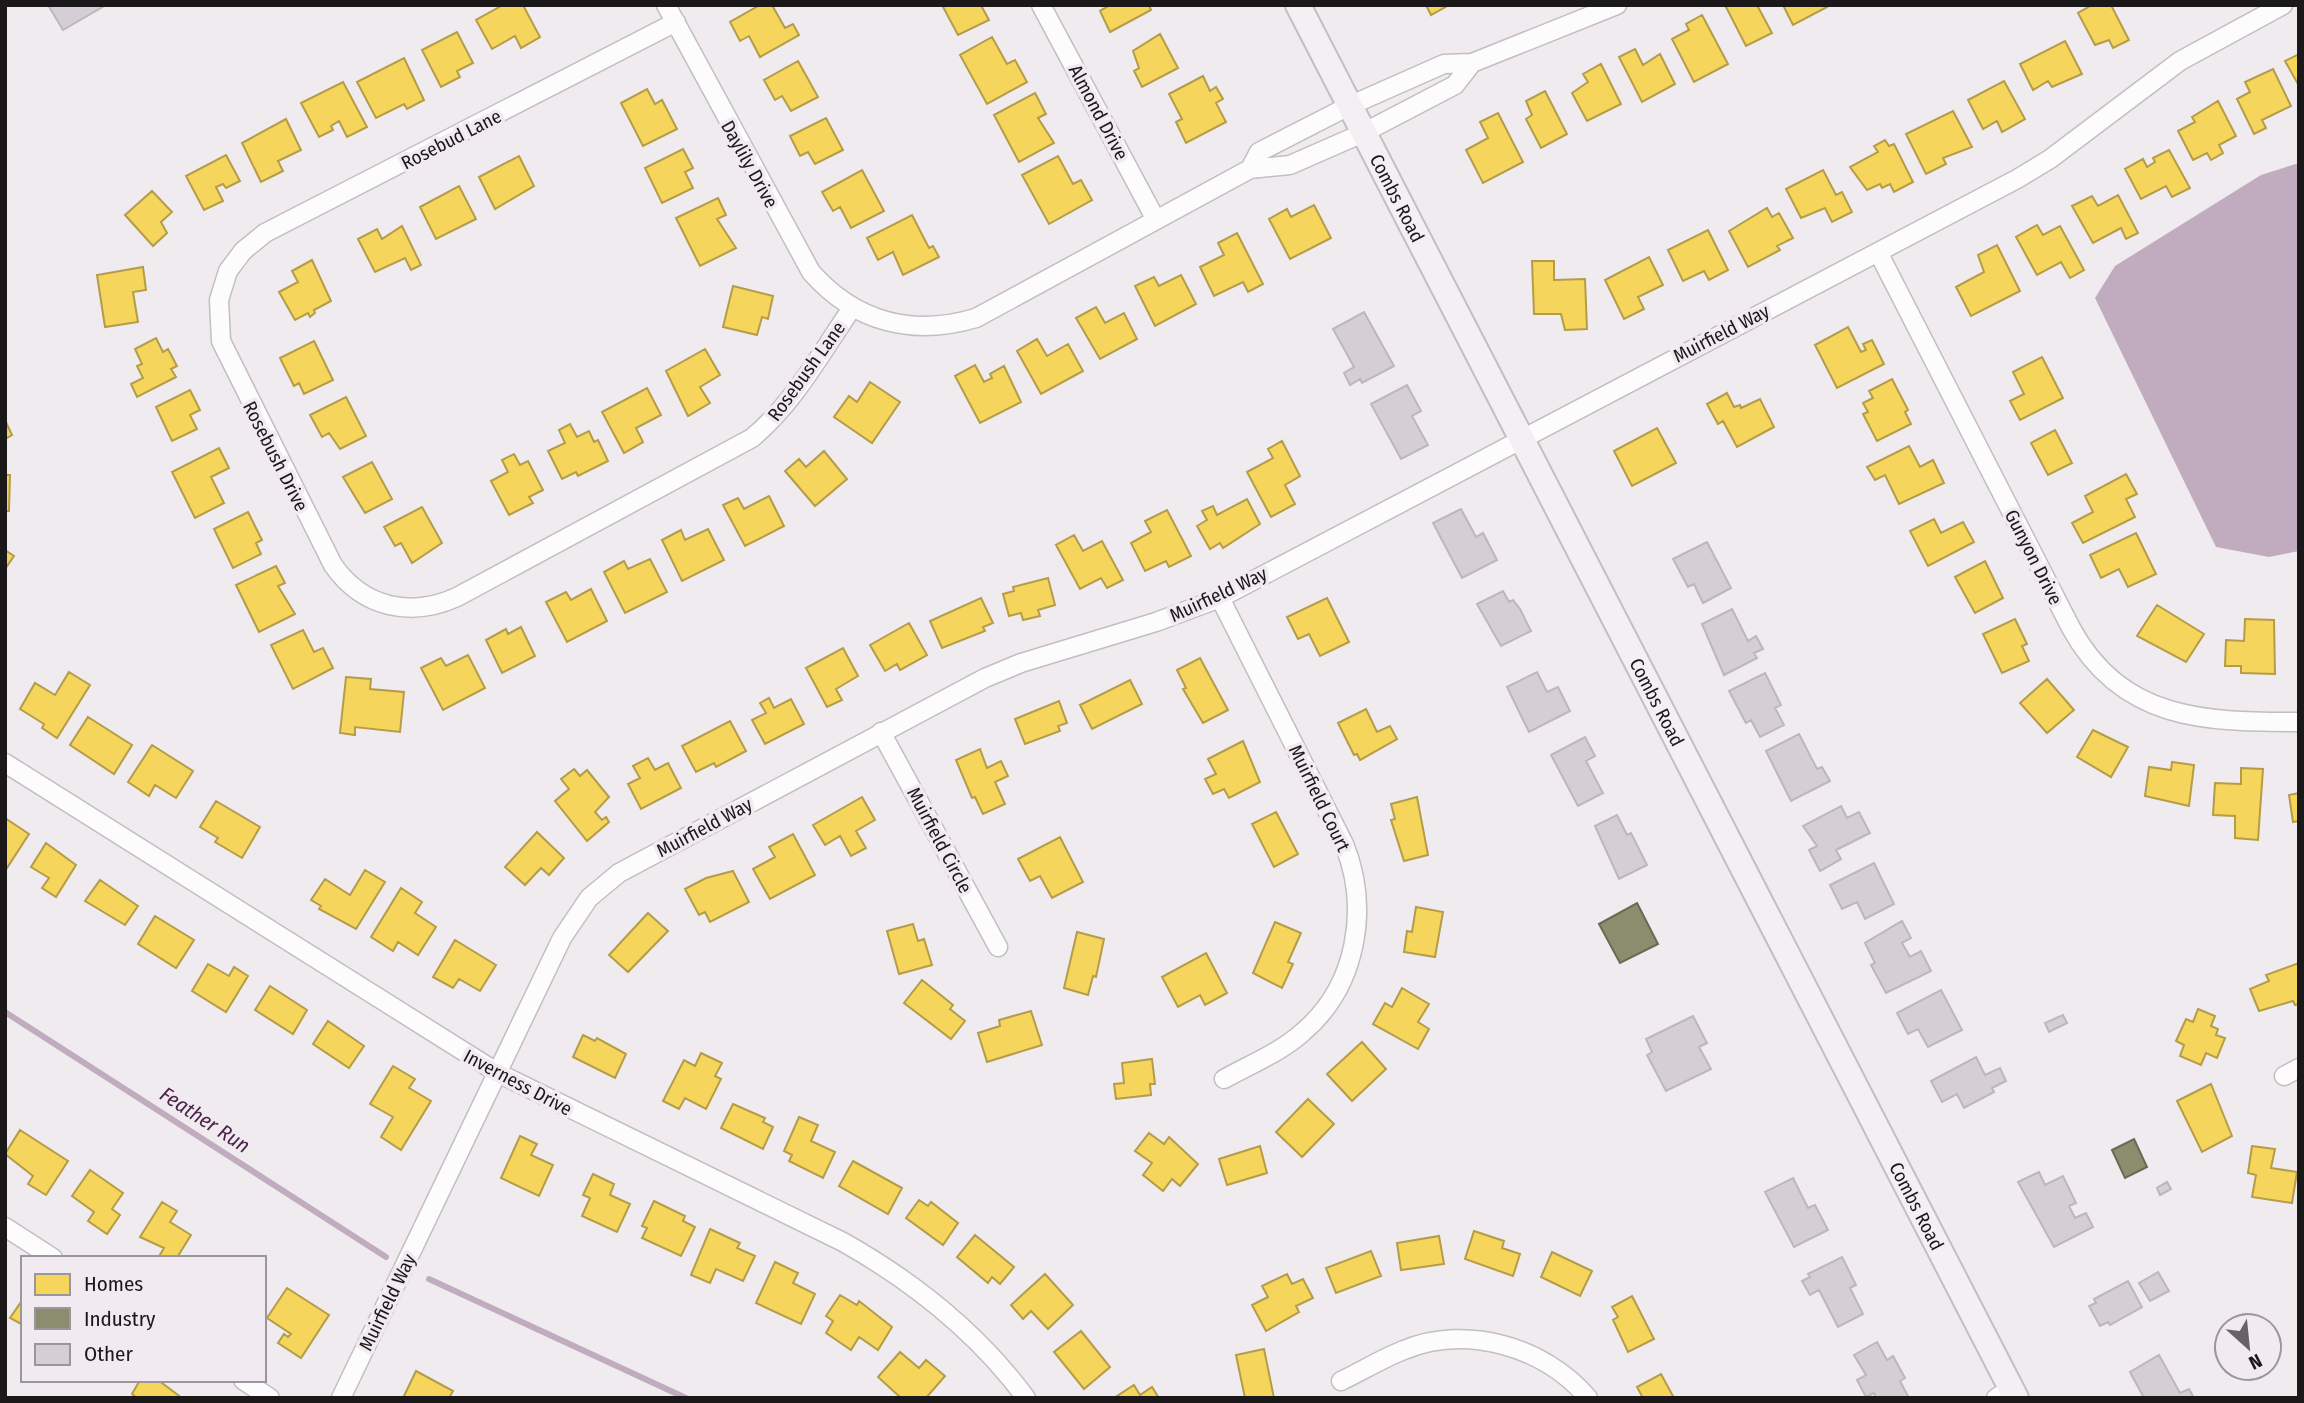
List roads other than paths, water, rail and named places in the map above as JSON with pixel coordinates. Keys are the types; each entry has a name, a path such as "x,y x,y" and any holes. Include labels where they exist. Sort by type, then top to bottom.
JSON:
{"street":[{"name":"Daylily Drive","path":"666,5 802,259 826,289 852,308"},
{"name":"Almond Drive","path":"1041,5 1156,220"},
{"name":"Combs Road","path":"1298,5 1523,436 2008,1395"},
{"path":"1472,63 1617,5"},
{"name":"Muirfield Way","path":"341,1398 562,938 577,913 596,891 627,867 958,691 1021,663 1156,622 1220,598 2050,159 2180,61 2283,5"},
{"name":"Rosebud Lane","path":"234,263 265,233 676,22"},
{"name":"Rosebush Lane","path":"1250,169 1259,152 1349,106 1444,64 1472,63"},
{"name":"Rosebush Lane","path":"404,607 429,607 457,597 752,438 780,412 852,308 879,321 908,327 957,324 1003,304 1250,169 1290,165 1363,133 1455,85 1472,63"},
{"name":"Gunyon Drive","path":"1878,252 2065,616 2093,661 2130,694 2166,711 2194,718 2299,722"},
{"name":"Rosebush Drive","path":"234,263 221,290 218,311 219,331 228,360 338,573 361,594 389,606 404,607"},
{"name":"Muirfield Court","path":"1220,598 1344,844 1353,871 1358,900 1357,930 1347,969 1317,1018 1279,1049 1224,1079"},
{"name":"Muirfield Circle","path":"881,732 998,947"},
{"name":"Inverness Drive","path":"5,763 498,1073 869,1256 920,1291 958,1323 1026,1398"},
{"path":"5,1227 50,1256"},
{"path":"1341,1381 1405,1349 1423,1344 1462,1340 1490,1342 1527,1353 1560,1372 1588,1398"},
{"path":"246,1382 270,1398"}],"waterway":[{"name":"Feather Run","path":"5,1012 386,1257"},
{"name":"Feather Run","path":"429,1279 686,1398"}]}
